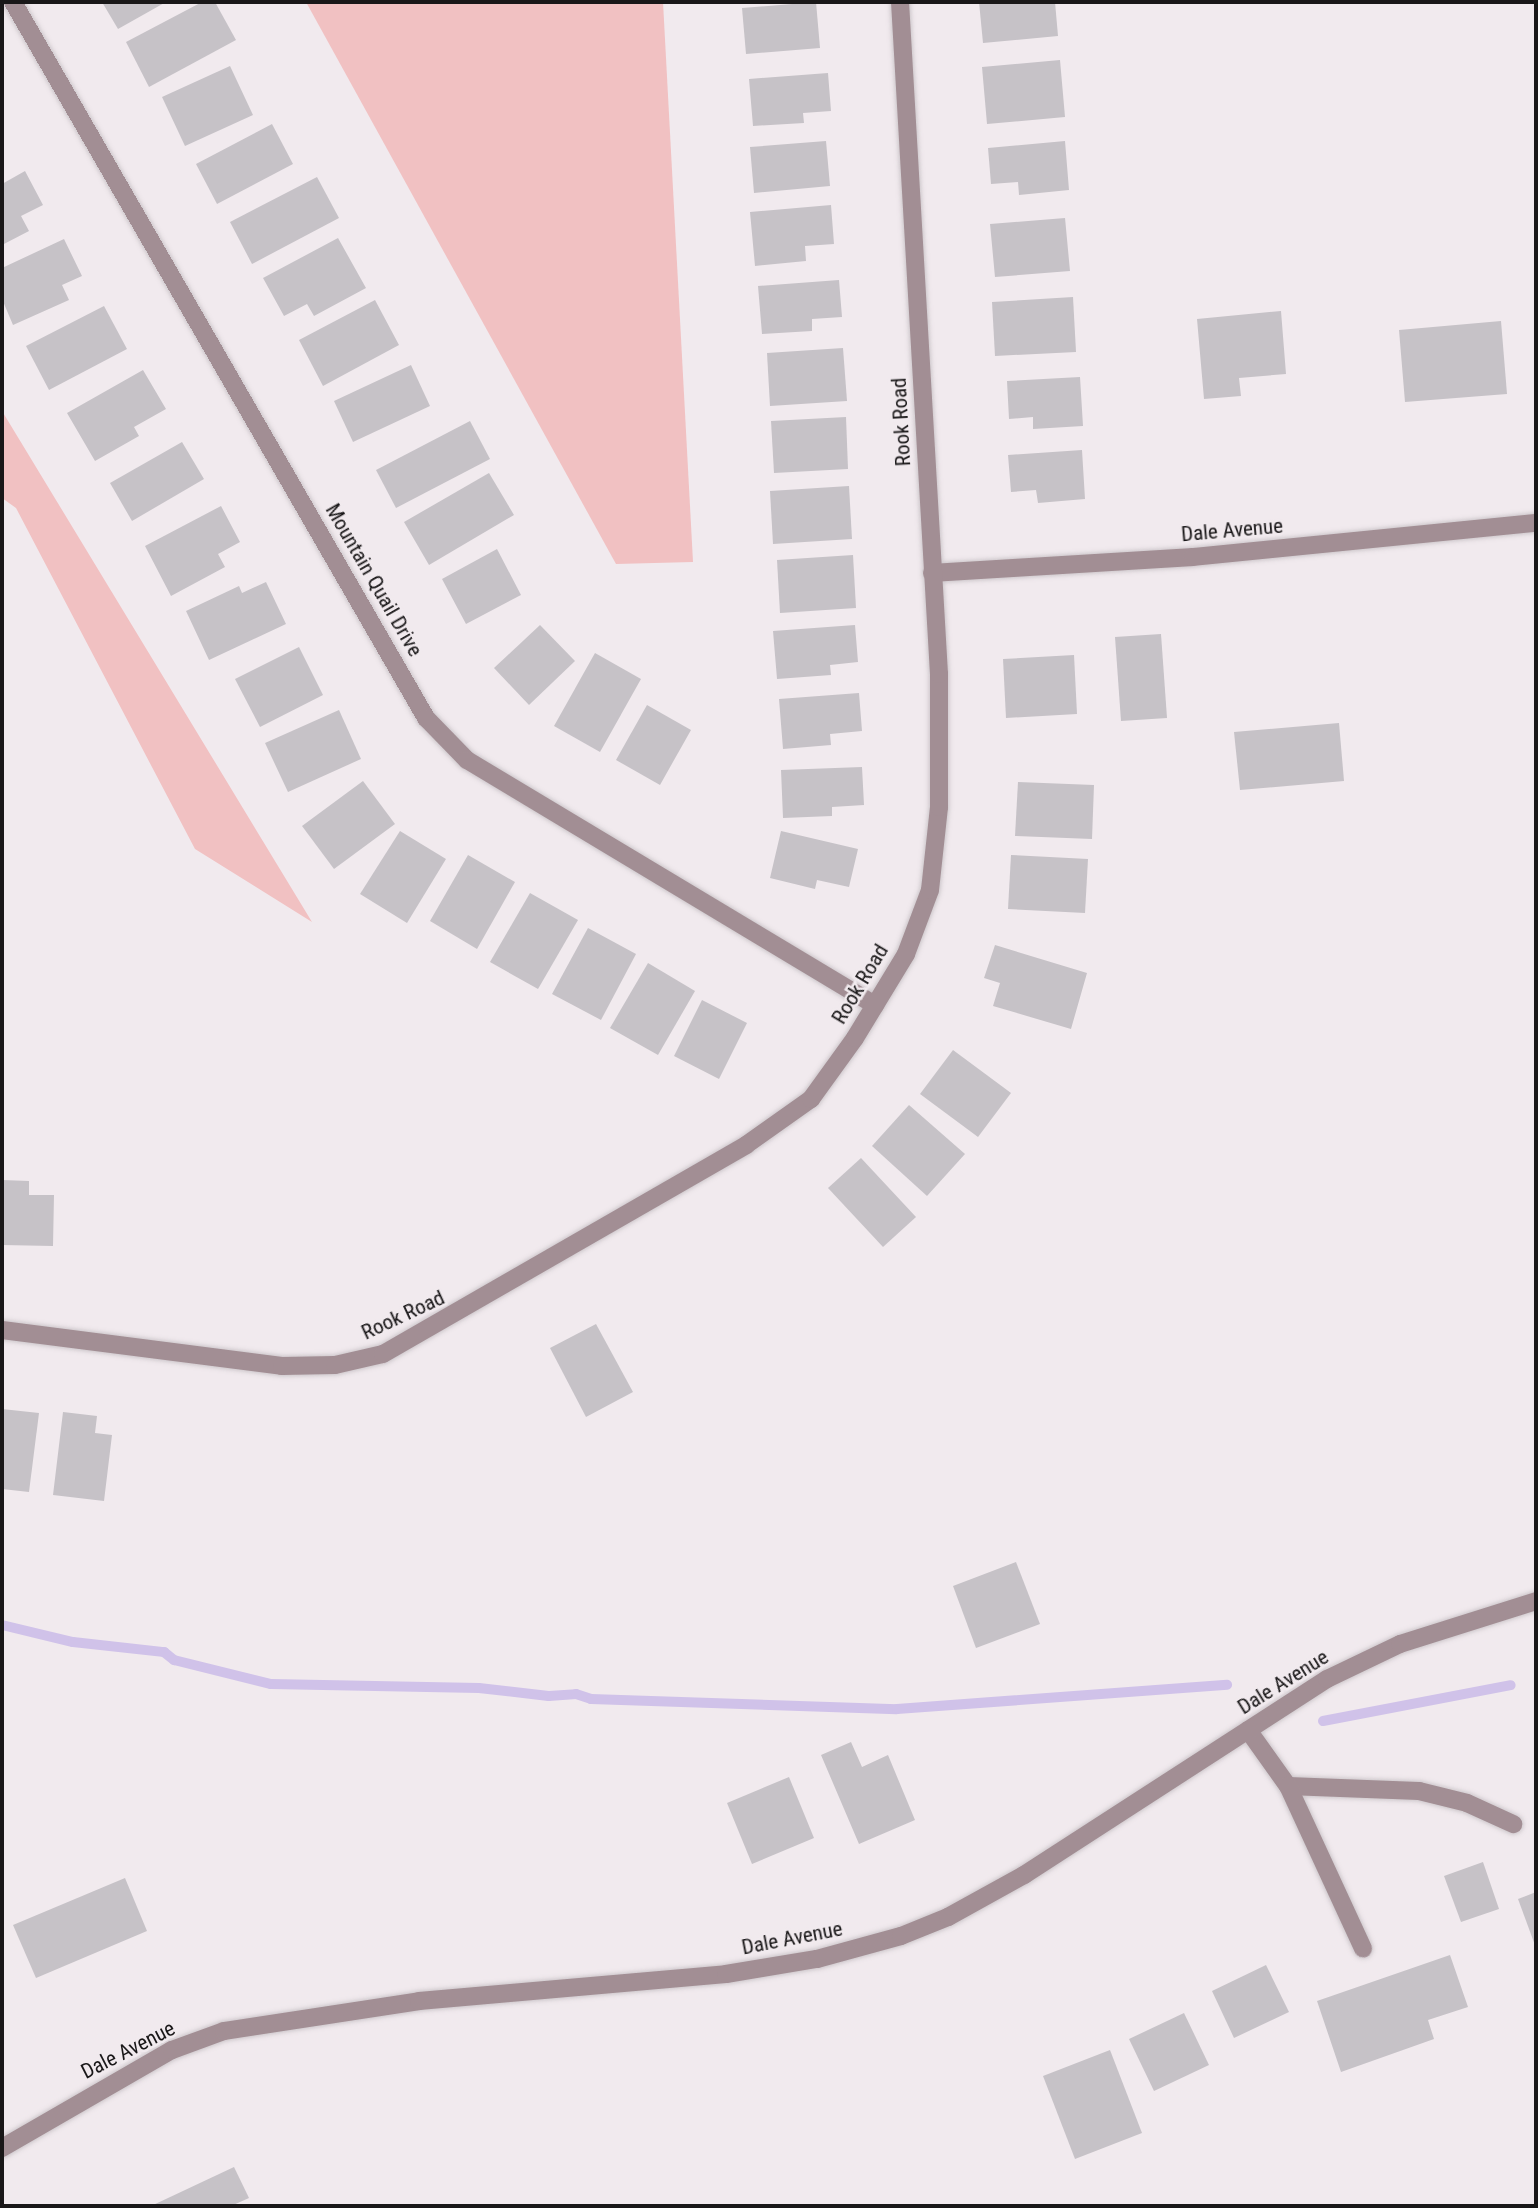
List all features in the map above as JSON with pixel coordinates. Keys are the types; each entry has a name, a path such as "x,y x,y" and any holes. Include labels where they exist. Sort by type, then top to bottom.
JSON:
{"street":[{"name":"Mountain Quail Drive","path":"13,2 426,718 467,760 875,1005"},
{"name":"Rook Road","path":"2,1329 282,1366 335,1365 383,1354 672,1191 768,1129 811,1098 875,1005 906,954 930,890 939,807 939,674 900,2"},
{"name":"Dale Avenue","path":"932,573 1193,557 1536,523"},
{"name":"Dale Avenue","path":"2,2148 172,2050 224,2031 419,2001 726,1974 817,1959 901,1936 948,1917 1024,1875 1327,1678 1400,1644 1536,1601"},
{"path":"1248,1730 1288,1786 1363,1948"},
{"path":"1288,1786 1419,1791 1467,1803 1513,1824"}],"shaded area":[{"path":"306,2 663,2 693,562 616,564"},
{"path":"2,411 312,922 195,849 16,508 2,498"}],"building":[{"path":"102,2 166,2 118,29"},
{"path":"202,2 215,2 236,40 149,87 126,42"},
{"path":"816,2 820,48 746,54 742,8"},
{"path":"979,2 1055,2 1058,36 983,43"},
{"path":"1060,60 1065,117 987,124 982,67"},
{"path":"230,66 253,115 185,146 162,97"},
{"path":"828,73 831,111 803,113 804,123 753,126 749,79"},
{"path":"272,124 293,164 217,204 196,164"},
{"path":"826,141 830,186 754,193 750,147"},
{"path":"1065,141 1069,190 1019,195 1018,182 991,184 988,148"},
{"path":"25,171 43,205 21,216 29,231 2,245 2,184"},
{"path":"317,177 339,218 252,264 230,222"},
{"path":"831,205 834,244 805,246 806,261 755,266 750,212"},
{"path":"1065,218 1070,271 995,277 990,224"},
{"path":"338,238 366,288 314,316 307,304 284,316 263,278"},
{"path":"64,239 82,276 62,285 69,300 13,325 2,299 2,268"},
{"path":"839,280 842,317 812,319 812,331 762,334 758,286"},
{"path":"1073,297 1076,352 995,356 992,302"},
{"path":"375,300 399,345 323,386 299,340"},
{"path":"104,306 127,349 49,390 26,346"},
{"path":"1281,311 1286,374 1239,378 1241,396 1204,399 1197,319"},
{"path":"1501,321 1507,394 1405,402 1399,330"},
{"path":"843,348 847,401 770,406 767,353"},
{"path":"411,365 430,406 353,442 334,401"},
{"path":"143,370 166,409 134,427 139,436 95,461 67,413"},
{"path":"1080,377 1083,426 1033,429 1033,417 1009,419 1007,381"},
{"path":"846,417 848,469 774,473 771,421"},
{"path":"470,421 490,459 396,508 376,470"},
{"path":"182,442 204,479 132,521 110,483"},
{"path":"1082,450 1085,499 1038,503 1036,490 1011,492 1008,455"},
{"path":"489,473 514,515 429,565 404,522"},
{"path":"849,486 852,539 773,544 770,491"},
{"path":"221,506 240,542 218,554 225,567 171,596 145,546"},
{"path":"497,549 521,595 466,624 442,579"},
{"path":"853,555 856,608 780,613 777,560"},
{"path":"266,582 286,624 209,660 186,611 239,586 242,593"},
{"path":"540,625 575,661 529,705 494,668"},
{"path":"855,625 858,662 830,665 831,675 777,679 773,631"},
{"path":"1161,634 1167,718 1121,721 1115,637"},
{"path":"299,647 323,695 260,727 235,679"},
{"path":"595,653 641,679 600,752 554,726"},
{"path":"1074,655 1077,714 1006,718 1003,659"},
{"path":"859,693 862,731 830,734 831,745 783,749 779,699"},
{"path":"647,705 691,730 660,785 616,760"},
{"path":"339,710 361,759 288,792 265,743"},
{"path":"1339,723 1344,781 1240,790 1234,732"},
{"path":"862,767 864,805 832,807 832,816 783,818 781,770"},
{"path":"363,781 395,824 334,869 302,826"},
{"path":"1018,782 1094,785 1092,839 1015,836"},
{"path":"400,831 446,859 407,923 360,894"},
{"path":"781,831 858,849 849,887 817,880 815,889 770,878"},
{"path":"468,855 515,882 477,949 430,921"},
{"path":"1011,855 1088,859 1085,913 1008,909"},
{"path":"530,893 578,920 538,989 490,962"},
{"path":"588,928 636,954 601,1020 552,994"},
{"path":"995,945 1087,973 1071,1029 993,1006 1000,983 984,978"},
{"path":"648,963 695,991 658,1055 610,1028"},
{"path":"702,1000 747,1023 719,1079 674,1056"},
{"path":"953,1050 1011,1093 978,1137 920,1094"},
{"path":"909,1105 965,1154 927,1196 872,1146"},
{"path":"861,1158 916,1217 883,1247 828,1188"},
{"path":"2,1180 29,1181 29,1195 54,1195 53,1246 2,1245"},
{"path":"596,1324 633,1392 586,1417 550,1348"},
{"path":"2,1409 39,1413 29,1492 2,1489"},
{"path":"63,1412 97,1416 95,1433 112,1435 104,1501 53,1495"},
{"path":"1016,1562 1040,1624 976,1648 953,1586"},
{"path":"851,1742 862,1767 888,1755 915,1820 859,1844 821,1755"},
{"path":"789,1777 814,1838 752,1864 727,1803"},
{"path":"1483,1862 1499,1909 1461,1922 1444,1876"},
{"path":"125,1878 147,1931 36,1978 13,1925"},
{"path":"1536,1892 1536,1948 1518,1899"},
{"path":"1450,1955 1468,2007 1428,2020 1434,2039 1341,2072 1317,2001"},
{"path":"1266,1965 1289,2012 1234,2038 1212,1991"},
{"path":"1184,2013 1209,2065 1154,2091 1129,2039"},
{"path":"1110,2050 1142,2133 1075,2159 1043,2076"},
{"path":"234,2167 249,2198 231,2206 151,2206"}],"waterway":[{"path":"2,1625 73,1642 164,1652 174,1660 271,1684 479,1688 549,1696 576,1694 591,1699 897,1709 1227,1685"},
{"path":"1323,1721 1511,1685"}]}
